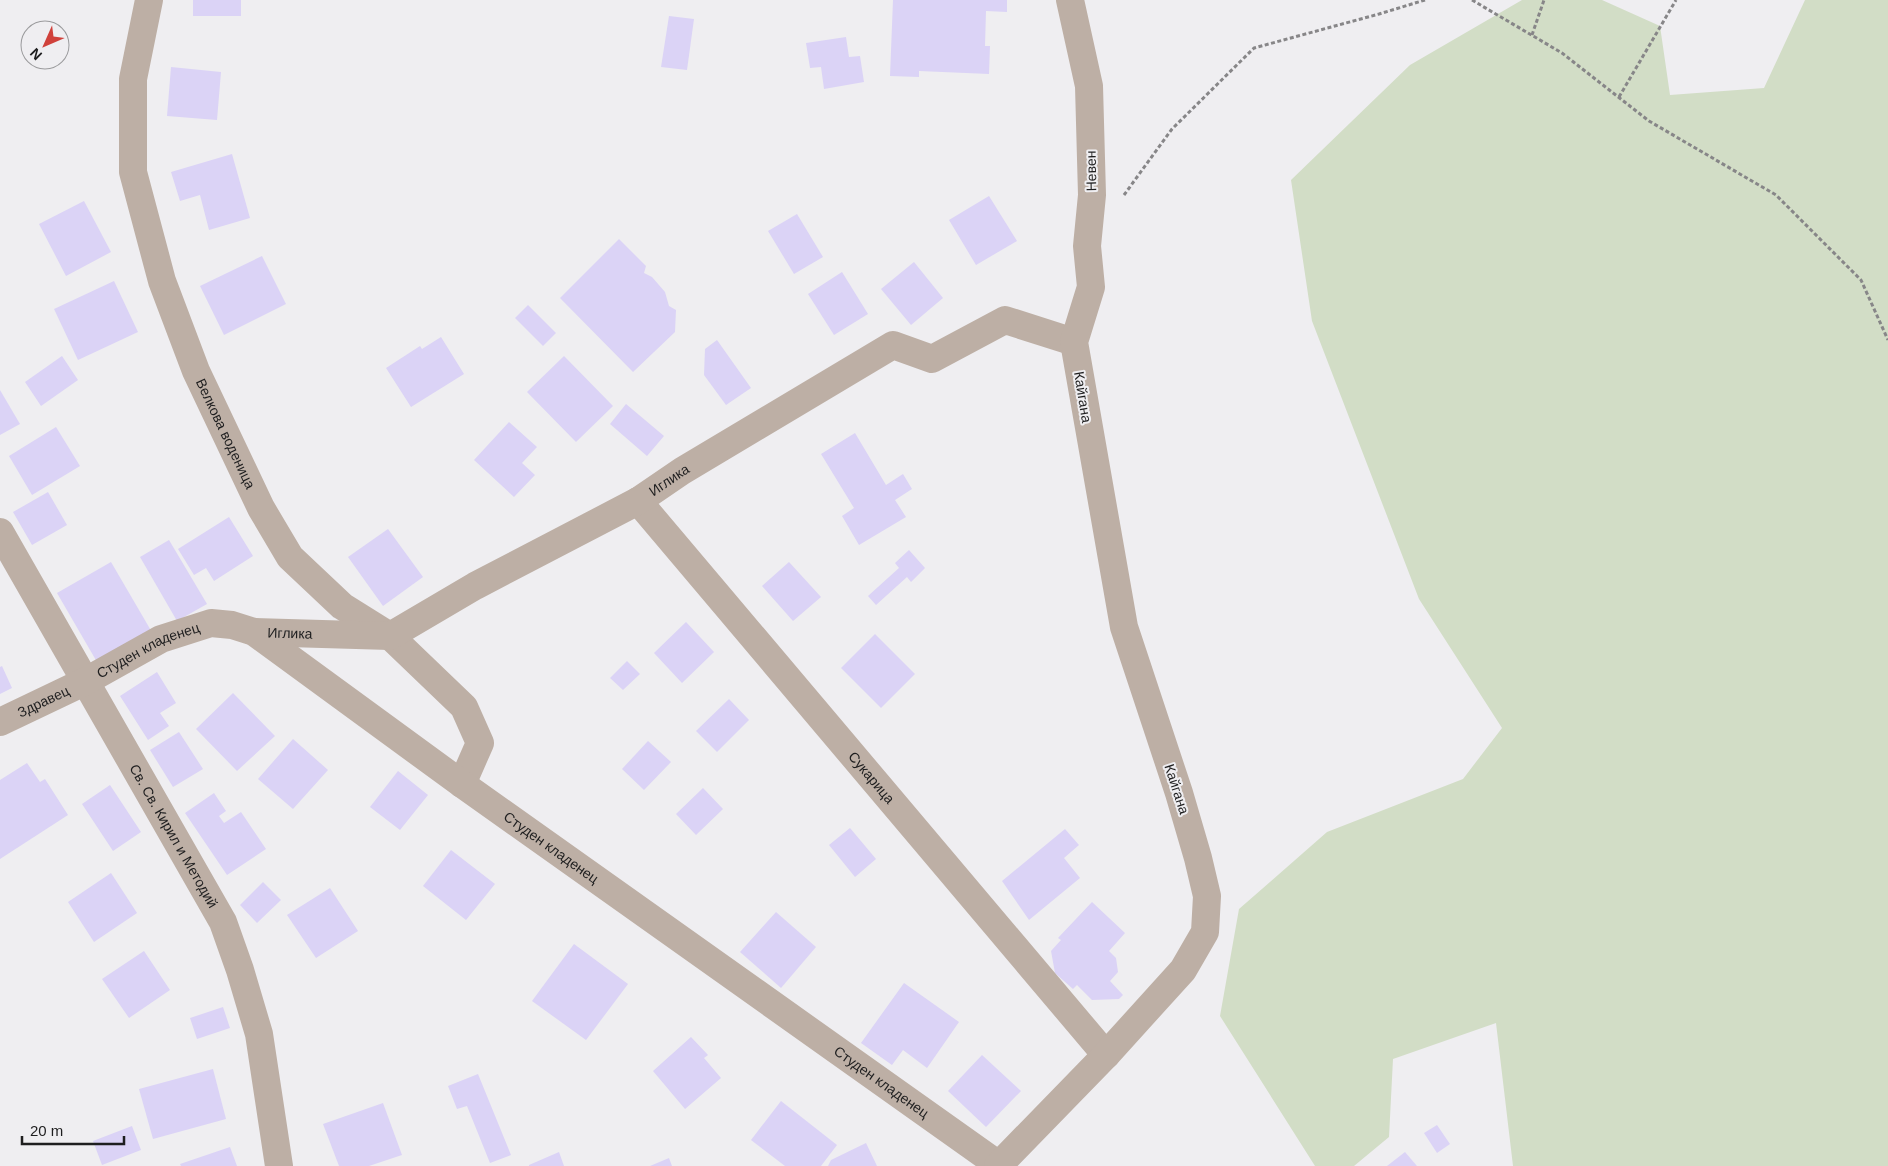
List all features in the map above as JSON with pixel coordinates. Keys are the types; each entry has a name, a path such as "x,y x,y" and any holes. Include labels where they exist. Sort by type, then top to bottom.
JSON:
{"street":[{"name":"Велкова воденица","path":"149,0 133,80 133,172 166,290 196,371 261,508 290,557 342,606 390,636 464,707 480,742 462,784"},
{"name":"Невен","path":"1070,0 1089,86 1092,195 1087,246 1091,287 1074,342"},
{"name":"Иглика","path":"254,632 390,636 475,586 638,501 682,471 893,345 932,359 1005,320 1074,342"},
{"name":"Кайгана","path":"1000,1166 1106,1055 1183,970 1205,932 1207,896 1198,858 1179,793 1124,627 1074,342"},
{"name":"Сукарица","path":"638,501 1106,1055"},
{"name":"Св. Св. Кирил и Методий","path":"0,532 223,922 259,1034 279,1166"},
{"name":"Студен кладенец","path":"86,681 160,639 211,623 232,625 254,632 462,784 1000,1166"},
{"name":"Здравец","path":"0,722 86,681"}],"path":[{"path":"1121,200 1172,129 1254,48 1425,0"},
{"path":"1472,0 1562,53 1648,120 1776,195 1861,280 1888,340"},
{"path":"1532,35 1544,0"},
{"path":"1619,97 1676,0"}],"green space":[{"path":"1522,0 1602,0 1660,26 1670,95 1764,88 1805,0 1888,0 1888,1166 1513,1166 1496,1023 1393,1059 1389,1137 1354,1166 1315,1166 1220,1016 1239,909 1327,832 1463,779 1502,728 1419,599 1312,321 1291,180 1410,65"}],"building":[{"path":"193,0 241,0 241,16 193,16"},
{"path":"893,0 1007,0 1007,12 986,11 985,46 990,46 989,74 919,71 919,77 890,76"},
{"path":"669,16 694,19 687,70 661,67"},
{"path":"846,37 849,57 860,56 864,82 824,89 821,67 810,68 806,43"},
{"path":"171,67 221,72 217,120 167,116"},
{"path":"232,154 250,218 209,230 200,195 180,201 171,172"},
{"path":"989,196 1017,241 976,265 949,220"},
{"path":"84,201 111,252 66,276 39,224"},
{"path":"797,214 823,257 794,274 768,231"},
{"path":"619,239 646,266 644,273 652,277 665,292 669,306 676,310 675,332 633,372 560,298"},
{"path":"262,256 286,304 224,335 200,286"},
{"path":"914,262 943,298 911,325 881,289"},
{"path":"842,272 868,314 834,335 808,294"},
{"path":"114,281 138,332 78,360 54,309"},
{"path":"528,305 556,333 543,346 515,318"},
{"path":"441,337 464,374 411,407 386,368 420,346 422,349"},
{"path":"717,340 751,388 726,405 704,375 705,349"},
{"path":"62,356 78,380 41,406 25,382"},
{"path":"564,356 613,406 576,442 527,392"},
{"path":"0,390 20,424 0,435"},
{"path":"626,404 664,436 647,456 610,424"},
{"path":"509,422 537,447 522,463 535,475 514,497 474,460"},
{"path":"56,427 80,466 32,495 9,456"},
{"path":"855,433 886,485 903,474 912,489 895,500 906,517 859,545 842,516 854,508 821,454"},
{"path":"48,492 67,525 32,545 13,512"},
{"path":"229,517 253,556 214,581 206,568 194,575 178,549"},
{"path":"388,529 423,577 383,606 348,557"},
{"path":"169,540 207,604 177,621 140,557"},
{"path":"909,550 925,568 911,582 907,577 876,605 868,596 899,568 895,563"},
{"path":"111,562 153,634 97,662 57,593"},
{"path":"789,562 821,597 793,621 762,586"},
{"path":"686,622 714,652 682,683 654,653"},
{"path":"875,634 915,674 881,708 841,668"},
{"path":"627,661 640,674 623,690 610,678"},
{"path":"2,666 12,688 0,694 0,667"},
{"path":"157,672 176,703 160,713 169,726 148,740 120,696"},
{"path":"233,693 275,736 237,771 196,729"},
{"path":"729,699 749,720 717,752 696,731"},
{"path":"179,732 203,769 173,787 150,750"},
{"path":"293,739 328,770 293,809 258,779"},
{"path":"648,741 671,762 644,790 622,769"},
{"path":"27,763 40,782 45,779 68,815 0,859 0,780"},
{"path":"398,771 428,795 400,830 370,807"},
{"path":"110,785 141,832 113,851 82,804"},
{"path":"703,788 723,809 696,835 676,814"},
{"path":"214,793 226,811 219,816 224,823 241,812 266,849 227,875 185,813"},
{"path":"850,828 876,859 855,877 829,845"},
{"path":"1065,829 1079,845 1064,858 1080,878 1029,920 1002,881"},
{"path":"451,850 495,884 466,920 423,886"},
{"path":"111,873 137,913 94,942 68,902"},
{"path":"263,882 281,900 257,923 240,905"},
{"path":"330,888 358,931 316,958 287,915"},
{"path":"1092,902 1125,933 1109,951 1116,958 1118,972 1110,981 1123,995 1119,999 1092,1000 1077,985 1073,989 1055,973 1051,951 1061,940 1058,938"},
{"path":"776,912 816,947 781,988 740,952"},
{"path":"574,944 628,984 586,1040 532,1001"},
{"path":"144,951 170,990 129,1018 102,979"},
{"path":"904,983 959,1022 927,1068 903,1050 892,1065 861,1043"},
{"path":"223,1007 230,1028 197,1039 190,1018"},
{"path":"691,1037 708,1055 704,1058 721,1078 685,1109 653,1071"},
{"path":"982,1055 1021,1091 986,1127 948,1091"},
{"path":"213,1069 226,1119 153,1139 139,1089"},
{"path":"478,1074 511,1155 490,1163 467,1106 457,1109 448,1086"},
{"path":"781,1101 837,1145 821,1166 785,1166 751,1140"},
{"path":"383,1103 402,1155 369,1166 339,1166 323,1124"},
{"path":"1437,1125 1450,1144 1437,1153 1424,1133"},
{"path":"132,1126 141,1150 102,1165 93,1141"},
{"path":"866,1143 877,1166 828,1166 831,1160"},
{"path":"230,1147 237,1166 181,1166 180,1164"},
{"path":"559,1152 564,1166 529,1166 529,1165"},
{"path":"1405,1152 1417,1166 1387,1166"},
{"path":"669,1158 672,1166 650,1166"}]}
